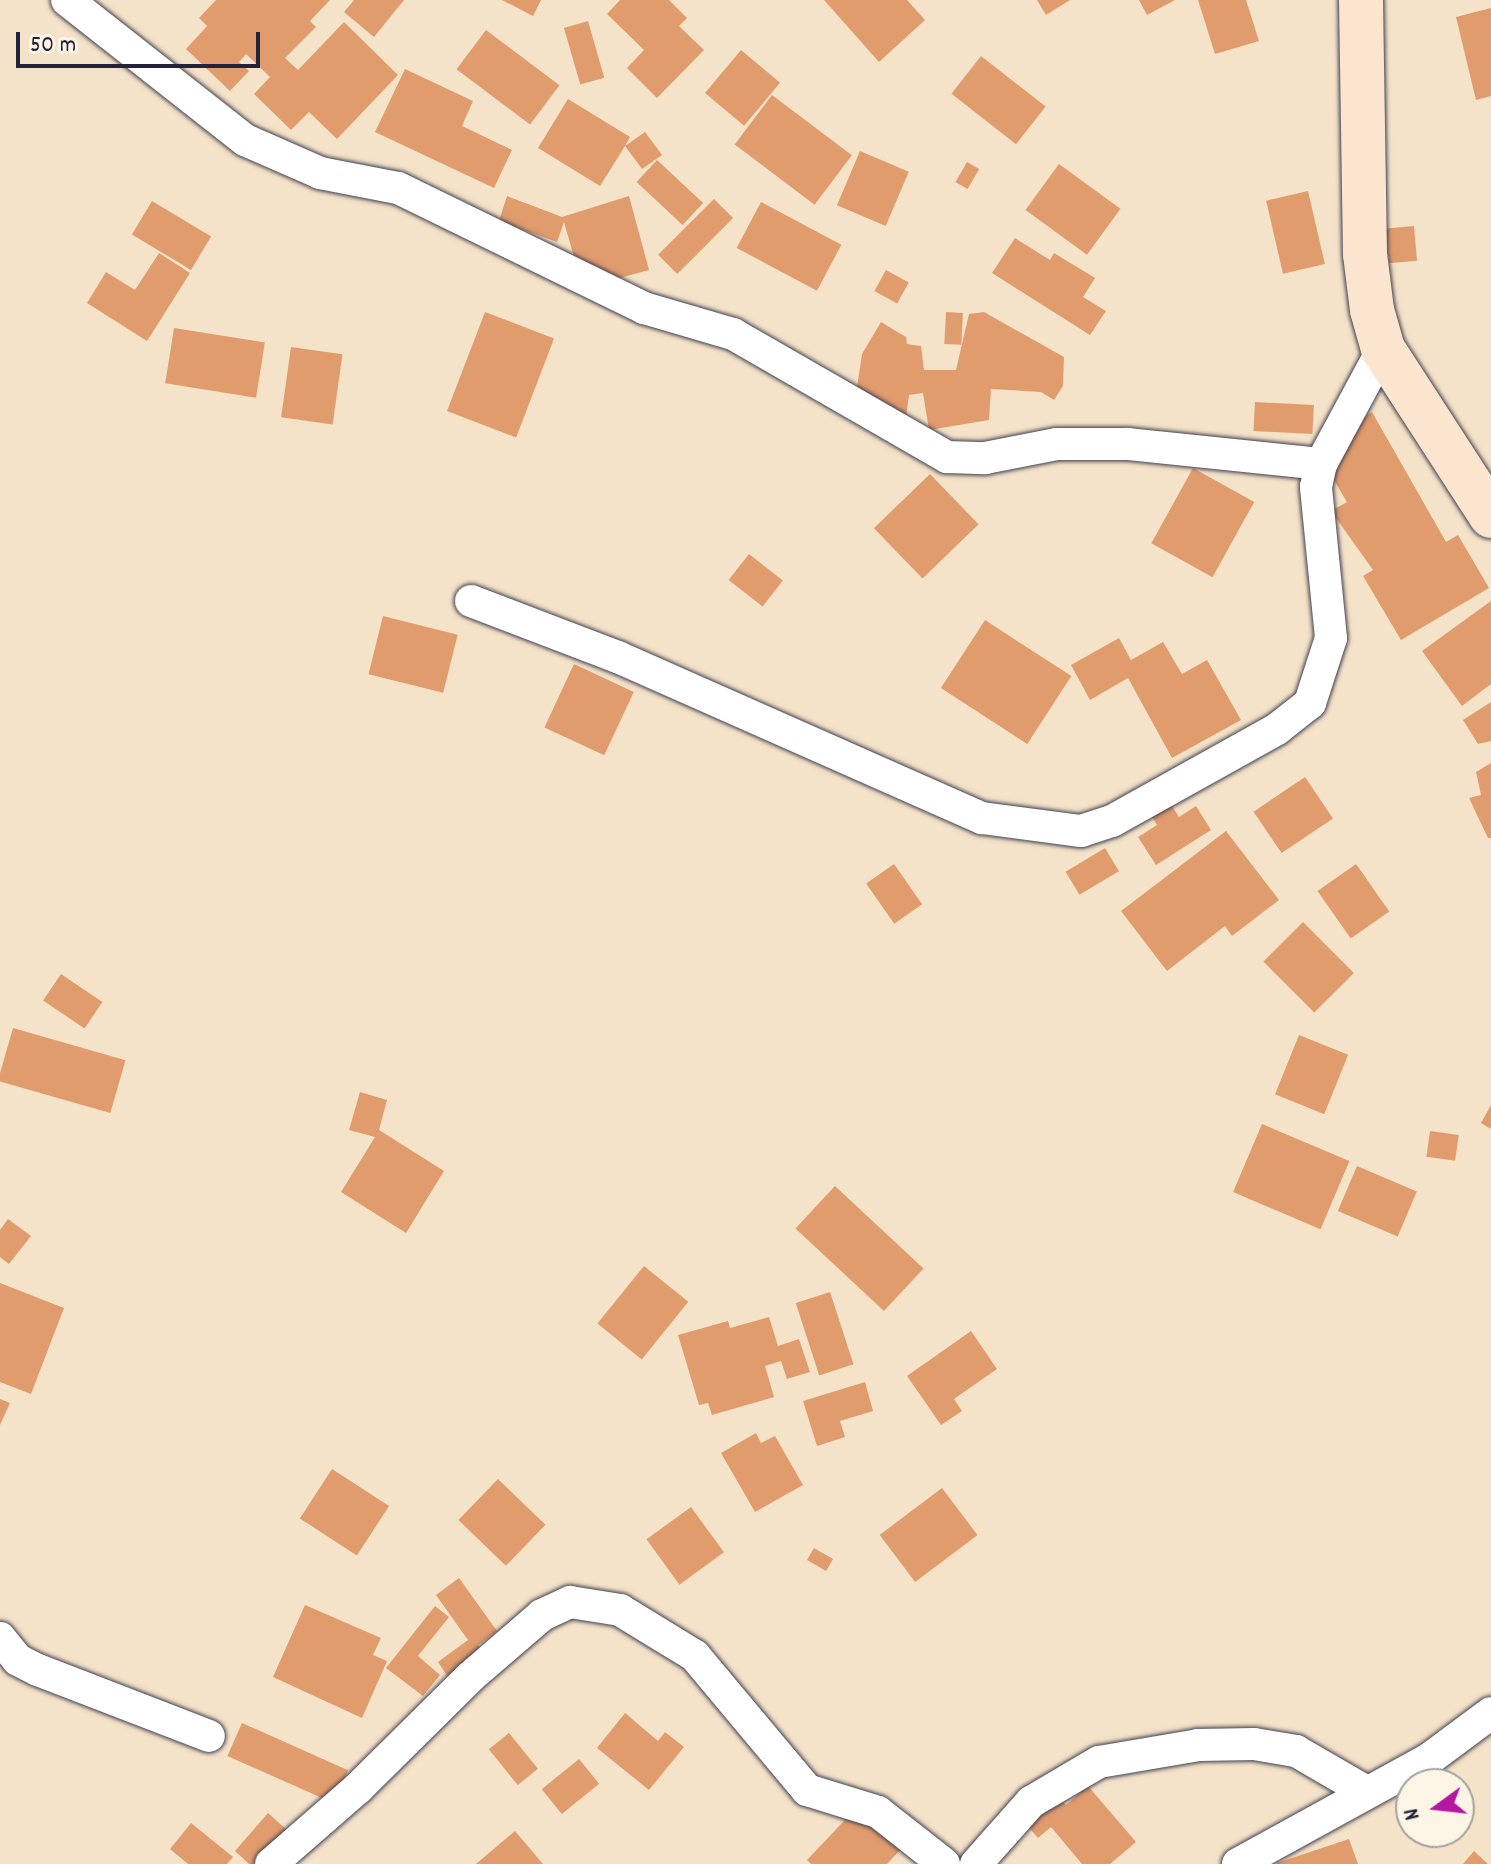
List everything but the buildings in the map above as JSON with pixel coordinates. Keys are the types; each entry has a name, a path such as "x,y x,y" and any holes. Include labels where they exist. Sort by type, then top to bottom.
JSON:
{"street":[{"path":"67,0 245,140 320,173 375,180 424,198 644,308 733,334 947,457 985,458 1057,444 1128,444 1321,464"},
{"path":"1361,0 1365,254 1383,349 1491,516"},
{"path":"471,601 618,657 982,818 1081,831 1112,821 1277,729 1310,703 1331,638 1315,509 1321,464 1383,349"},
{"path":"271,1864 358,1788 469,1678 542,1615 570,1602 620,1610 695,1656 807,1790 878,1812 944,1864"},
{"path":"0,1638 18,1660 38,1670 209,1736"},
{"path":"1238,1864 1365,1791 1429,1759 1491,1713"},
{"path":"976,1864 1031,1802 1099,1762 1198,1745 1254,1744 1296,1751 1365,1791"}]}
